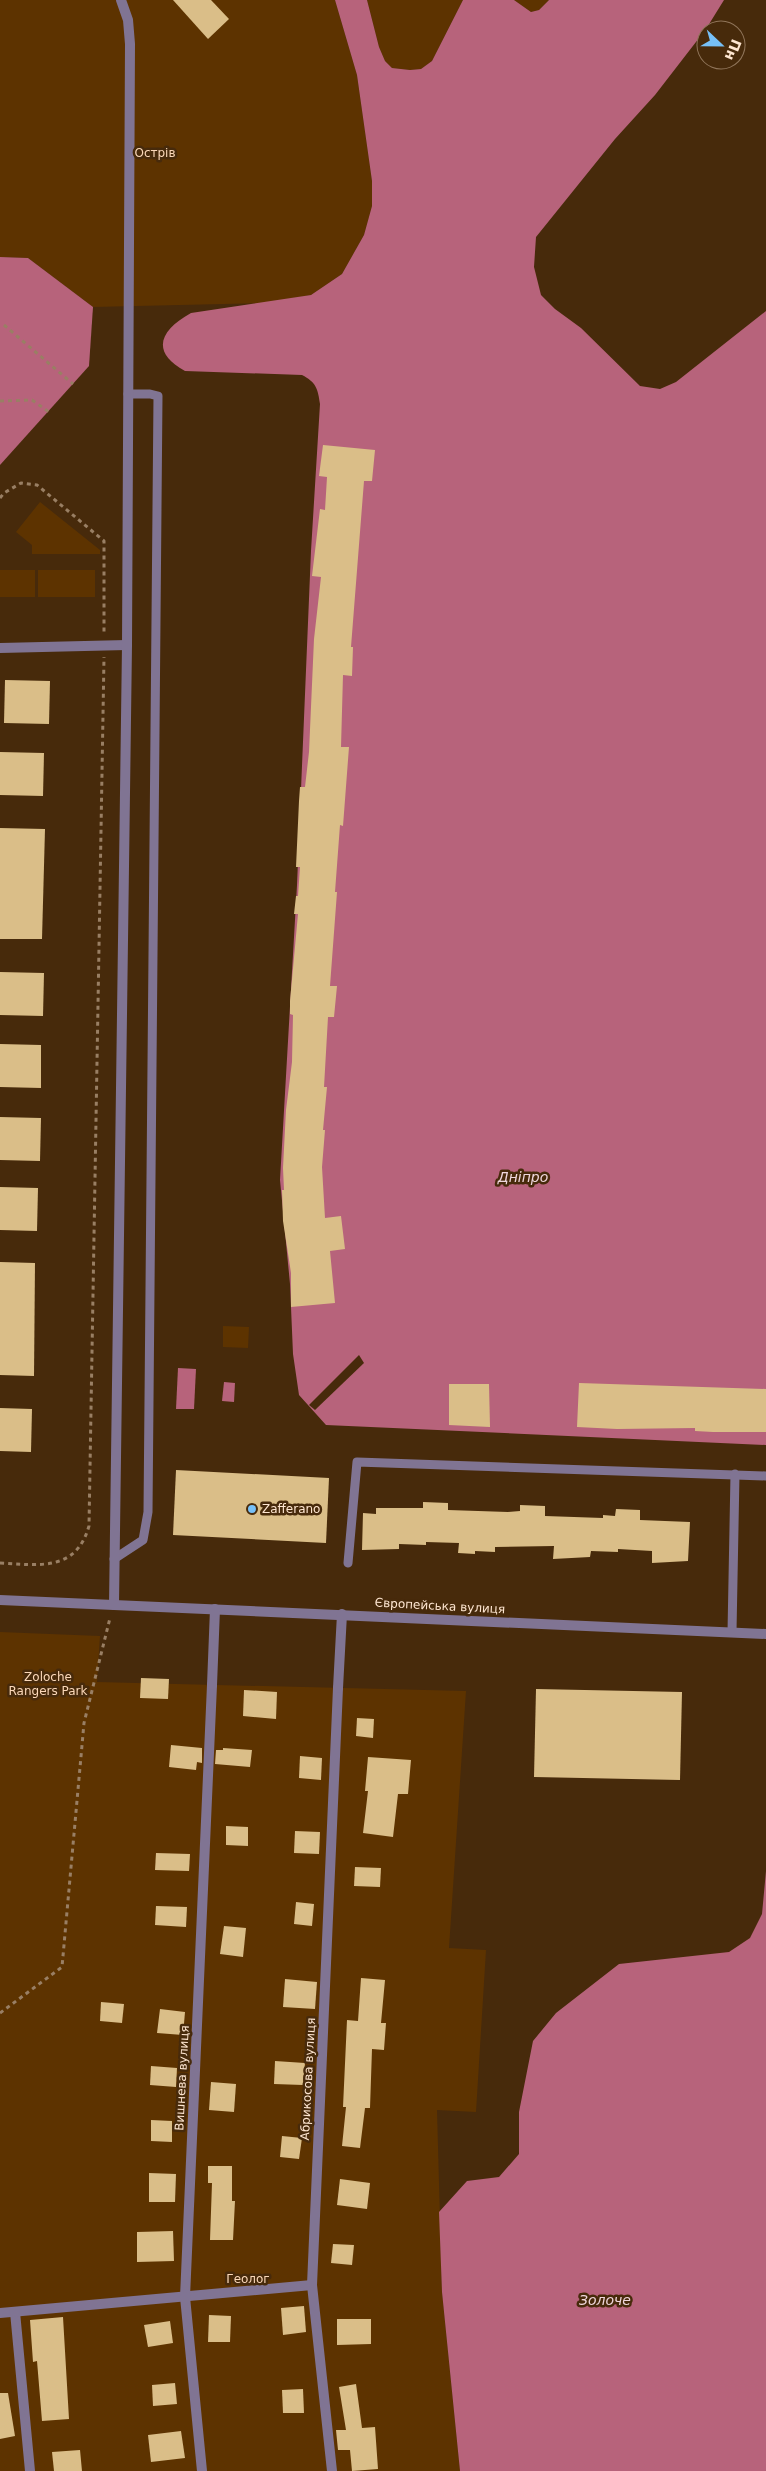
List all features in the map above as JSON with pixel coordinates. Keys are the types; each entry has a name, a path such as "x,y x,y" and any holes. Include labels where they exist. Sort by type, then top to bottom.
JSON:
{"street":[{"path":"114,1605 127,644 130,44 128,20 121,0"},
{"path":"0,648 127,644"},
{"name":"Європейська вулиця","path":"0,1600 766,1634"},
{"name":"Вишнева вулиця","path":"202,2471 185,2297 215,1610"},
{"name":"Абрикосова вулиця","path":"332,2471 312,2285 342,1614"},
{"path":"0,2313 312,2285"},
{"path":"14,2312 30,2471"}],"lane":[{"path":"114,1560 143,1540 148,1512 158,396 128,394"},
{"path":"348,1563 357,1462 766,1476"},
{"path":"732,1632 735,1474"}],"path":[{"path":"4,325 74,384"},
{"path":"0,401 32,400 49,412"},
{"path":"0,498 4,493 21,483 37,485 104,541 104,646 89,1526 81,1545 64,1559 44,1565 0,1563"},
{"path":"0,2013 62,1967 84,1723 114,1605"}],"green space":[{"name":"Острів","path":"0,0 335,0 357,75 372,181 372,206 364,235 342,274 311,295 266,303 93,307 28,258 0,257"},
{"path":"367,0 463,0 432,61 421,69 410,70 392,68 385,61 379,47"},
{"path":"514,0 549,0 539,10 531,12"},
{"path":"40,502 100,550 100,554 32,554 32,545 16,532"},
{"path":"0,570 35,570 35,597 0,597"},
{"path":"38,570 95,570 95,597 38,597"},
{"path":"223,1326 249,1327 248,1348 223,1347"},
{"name":"Геолог","path":"0,1632 100,1636 97,1682 466,1691 449,1948 486,1950 476,2112 437,2110 442,2292 460,2471 0,2471"}],"water":[{"name":"Дніпро","path":"335,0 367,0 379,47 385,61 392,68 410,70 421,69 432,61 463,0 514,0 531,12 539,10 549,0 724,0 712,20 696,20 696,42 655,95 615,139 536,237 534,267 541,295 555,309 581,328 640,386 660,389 676,382 766,311 766,1445 326,1425 299,1395 293,1354 290,1284 280,1180 297,885 311,551 320,404 316,386 302,375 185,371 174,364 167,356 163,349 163,341 172,327 191,313 311,295 342,274 364,235 372,206 372,181 357,75"},
{"path":"0,257 28,258 93,307 89,366 0,465"},
{"path":"178,1368 196,1369 194,1409 176,1409"},
{"path":"224,1382 235,1383 234,1402 222,1401"},
{"name":"Золоче","path":"766,1871 766,2471 460,2471 442,2292 439,2212 467,2181 499,2177 519,2154 519,2112 533,2041 556,2013 619,1964 729,1952 750,1938 762,1914"}],"pier":[{"path":"359,1355 364,1363 315,1410 309,1405"}],"building":[{"path":"173,0 211,0 229,19 208,39"},
{"path":"323,445 375,450 372,481 364,481 351,647 353,647 352,676 343,675 341,747 349,747 343,826 340,825 330,986 337,986 334,1017 328,1017 324,1087 327,1087 322,1167 325,1218 341,1216 345,1249 330,1251 335,1303 291,1307 291,1273 283,1221 282,1190 284,1190 283,1168 286,1110 292,1062 293,1015 290,1014 290,1001 298,914 294,914 296,896 298,896 300,867 296,867 299,801 300,787 305,787 309,752 314,639 321,577 312,576 320,509 325,510 327,477 319,476"},
{"path":"5,680 50,681 49,724 4,723"},
{"path":"0,752 44,753 43,796 0,795"},
{"path":"0,828 45,829 42,939 0,939"},
{"path":"0,972 44,973 43,1016 0,1015"},
{"path":"0,1044 41,1045 41,1088 0,1087"},
{"path":"0,1117 41,1118 40,1161 0,1160"},
{"path":"0,1187 38,1188 37,1231 0,1230"},
{"path":"0,1262 35,1263 34,1376 0,1375"},
{"path":"579,1383 766,1389 766,1432 695,1431 695,1428 617,1429 577,1427"},
{"path":"449,1384 489,1384 490,1427 449,1425"},
{"path":"0,1408 32,1409 31,1452 0,1451"},
{"path":"176,1470 329,1478 326,1543 173,1535"},
{"path":"423,1502 448,1503 448,1510 508,1512 520,1511 520,1505 545,1506 545,1516 603,1518 603,1515 615,1516 616,1509 640,1510 640,1520 690,1522 688,1561 652,1563 652,1551 618,1549 618,1552 591,1551 590,1557 553,1559 554,1546 495,1547 495,1552 475,1551 475,1554 458,1553 459,1543 426,1542 426,1545 399,1544 399,1549 362,1550 363,1513 376,1514 376,1508 423,1508"},
{"path":"141,1678 169,1679 168,1699 140,1698"},
{"path":"536,1689 682,1692 680,1780 534,1777"},
{"path":"244,1690 277,1692 276,1719 243,1716"},
{"path":"357,1718 374,1719 373,1738 356,1736"},
{"path":"171,1745 202,1748 202,1763 197,1762 196,1770 169,1767"},
{"path":"223,1748 252,1750 250,1767 215,1764 216,1750 223,1750"},
{"path":"300,1756 322,1758 321,1780 299,1778"},
{"path":"368,1757 411,1760 408,1794 398,1794 393,1837 363,1833 368,1791 365,1791"},
{"path":"226,1826 248,1827 248,1846 226,1845"},
{"path":"295,1831 320,1832 319,1854 294,1853"},
{"path":"156,1853 190,1854 189,1871 155,1870"},
{"path":"355,1867 381,1868 380,1887 354,1886"},
{"path":"296,1902 314,1904 312,1926 294,1924"},
{"path":"156,1906 187,1907 186,1927 155,1925"},
{"path":"224,1926 246,1928 243,1957 220,1954"},
{"path":"361,1978 385,1980 381,2023 386,2023 384,2050 372,2049 370,2108 365,2108 360,2148 342,2146 346,2107 343,2107 347,2020 358,2021"},
{"path":"285,1979 317,1982 315,2009 283,2007"},
{"path":"101,2002 124,2004 122,2023 100,2021"},
{"path":"160,2009 185,2012 183,2035 157,2033"},
{"path":"275,2061 305,2063 303,2085 274,2084"},
{"path":"151,2066 177,2068 176,2087 150,2085"},
{"path":"211,2082 236,2084 234,2112 209,2110"},
{"path":"151,2120 172,2121 172,2142 151,2141"},
{"path":"282,2136 302,2138 299,2159 280,2157"},
{"path":"208,2166 232,2166 232,2201 235,2201 233,2240 210,2240 212,2183 208,2183"},
{"path":"149,2173 176,2174 175,2202 149,2202"},
{"path":"340,2179 370,2183 367,2209 337,2205"},
{"path":"173,2231 174,2261 137,2262 137,2232"},
{"path":"333,2244 354,2245 352,2265 331,2263"},
{"path":"304,2306 306,2332 283,2335 281,2308"},
{"path":"209,2315 231,2316 230,2342 208,2342"},
{"path":"63,2317 69,2419 42,2421 37,2361 33,2362 30,2320"},
{"path":"337,2319 371,2319 371,2344 337,2345"},
{"path":"170,2321 173,2343 148,2347 144,2325"},
{"path":"175,2383 177,2404 153,2406 152,2385"},
{"path":"356,2384 362,2428 375,2427 378,2469 352,2471 350,2450 338,2450 336,2430 346,2430 339,2387"},
{"path":"303,2389 304,2413 283,2413 282,2390"},
{"path":"0,2393 8,2393 15,2436 0,2439"},
{"path":"181,2431 185,2458 151,2462 148,2435"},
{"path":"80,2450 82,2471 54,2471 52,2452"}],"place":[{"name":"Zafferano","path":"252,1509"}],"park label":[{"name":"Zoloche Rangers Park","path":"48,1684"}]}
